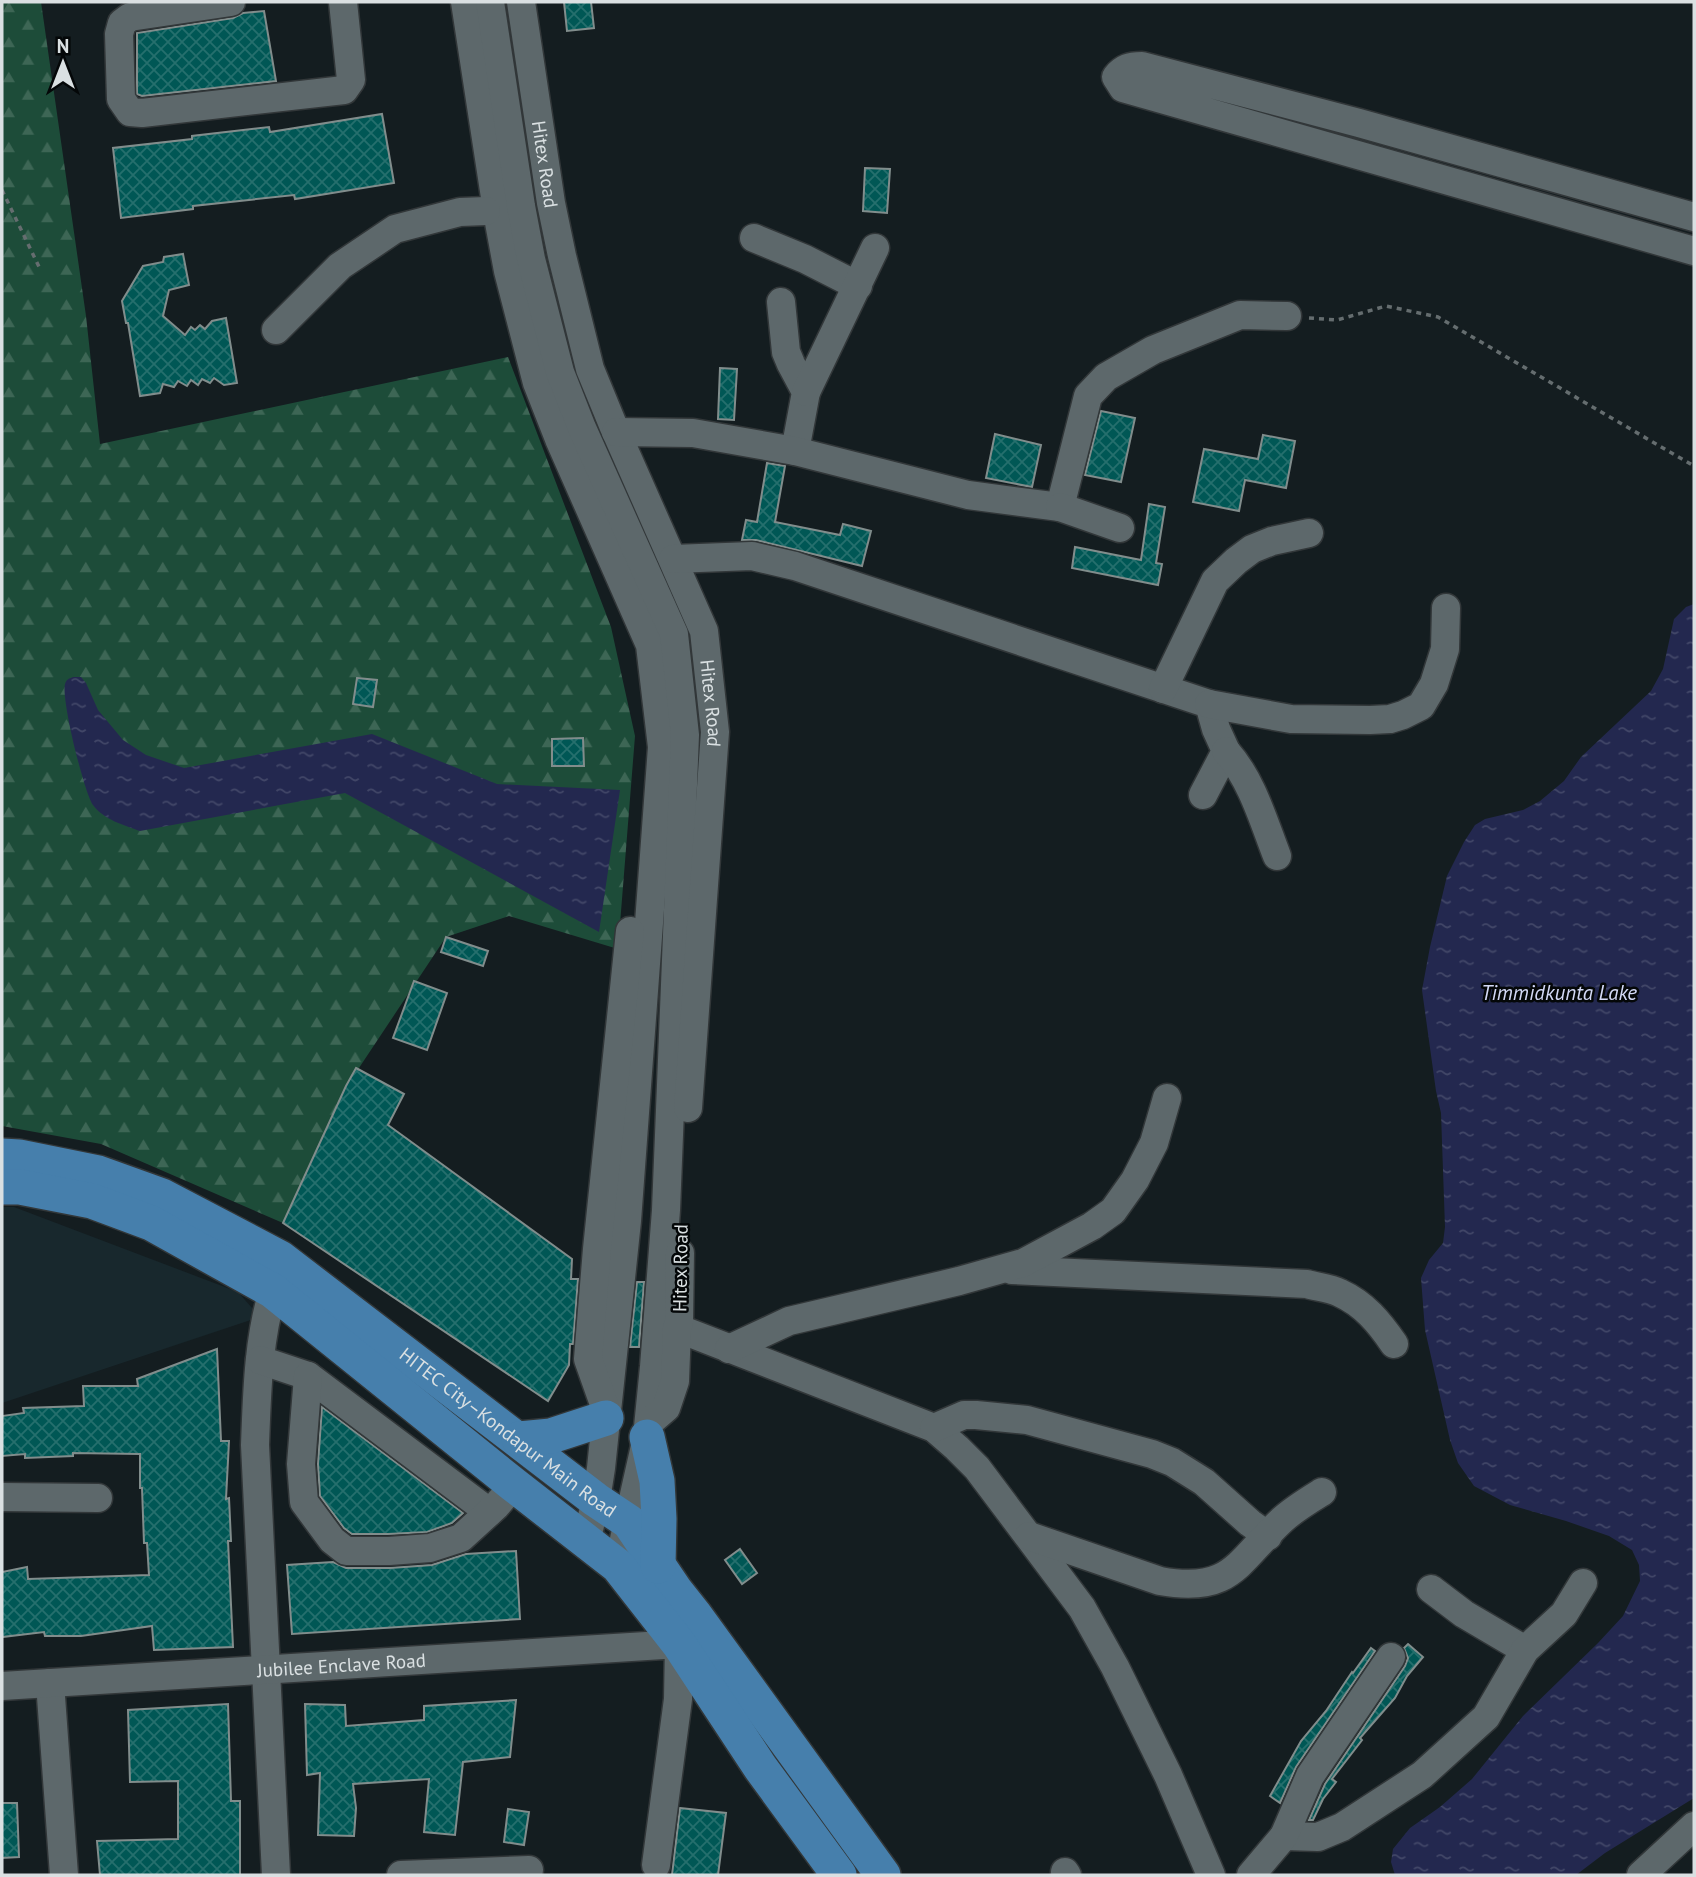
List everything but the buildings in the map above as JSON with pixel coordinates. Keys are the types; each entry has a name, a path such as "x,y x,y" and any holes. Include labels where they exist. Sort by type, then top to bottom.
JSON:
{"main road":[{"name":"HITEC City–Kondapur Main Road","path":"2,1156 99,1173 162,1196 280,1258 513,1485 618,1566 679,1644 761,1767 839,1875"},
{"name":"HITEC City–Kondapur Main Road","path":"2,1187 20,1187 92,1201 151,1223 374,1350 519,1439 596,1500 629,1522 658,1566 883,1875"},
{"path":"519,1439 551,1436 607,1415"},
{"path":"648,1430 657,1481 658,1566"}],"street":[{"path":"231,2 130,17 122,23 119,34 121,99 130,112 142,113 344,90 351,80 343,2"},
{"path":"454,2 486,211 504,306 531,396 634,648 649,748 588,1359 607,1415"},
{"path":"465,2 496,209 508,271 537,383 650,645 662,747 627,1222 601,1468 586,1542"},
{"name":"Hitex Road","path":"490,2 523,219 560,372 582,428 674,634 685,735 666,1210 648,1430 618,1566"},
{"name":"Hitex Road","path":"521,2 551,203 590,369 704,631 715,732 681,1207 675,1381 666,1408 648,1430"},
{"path":"1694,217 1359,123 1142,66 1131,66 1116,77 1123,88 1694,251"},
{"path":"276,330 340,266 396,229 460,212 486,211"},
{"path":"754,238 805,259 858,286"},
{"path":"795,451 806,392 875,248"},
{"path":"781,302 786,352 806,392"},
{"path":"1060,507 1088,396 1106,377 1153,350 1240,316 1287,316"},
{"path":"616,432 693,433 795,451 968,495 1060,507 1120,528"},
{"path":"1163,689 1215,581 1252,549 1272,541 1309,533"},
{"path":"673,559 752,556 795,566 1209,704 1291,719 1390,719 1421,706 1434,684 1445,649 1446,608"},
{"path":"1209,704 1216,729 1226,751 1239,766 1248,783 1277,856"},
{"path":"1203,795 1226,751"},
{"path":"729,1349 789,1321 1023,1263 1092,1226 1113,1211 1135,1180 1154,1143 1167,1098"},
{"path":"1002,1270 1307,1284 1339,1292 1362,1305 1394,1344"},
{"path":"273,1291 265,1316 260,1360 256,1458 276,1875"},
{"path":"677,1328 934,1428 977,1468 1082,1608 1115,1667 1168,1775 1211,1875"},
{"path":"260,1360 308,1376 489,1512"},
{"path":"308,1376 301,1464 304,1502 332,1540 346,1551 430,1548 461,1538 513,1485"},
{"path":"934,1428 964,1415 1027,1420 1152,1454 1196,1476 1268,1536"},
{"path":"256,1458 301,1464"},
{"path":"1029,1536 1148,1577 1180,1585 1198,1585 1214,1582 1238,1567 1283,1520 1322,1492"},
{"path":"2,1497 97,1498"},
{"path":"1284,1836 1318,1837 1342,1827 1422,1775 1486,1717 1525,1650 1564,1614 1583,1583"},
{"path":"1431,1589 1464,1614 1525,1650"},
{"path":"656,1865 678,1699 679,1644"},
{"name":"Jubilee Enclave Road","path":"2,1686 679,1644"},
{"path":"1251,1875 1284,1836 1310,1776 1391,1657"},
{"path":"50,1683 64,1875"},
{"path":"1641,1875 1694,1826"},
{"path":"401,1875 529,1870"}],"path":[{"path":"2,190 41,271"},
{"path":"1338,320 1386,306 1438,317 1694,467"}],"shaded area":[{"path":"2,1207 14,1207 238,1292 260,1317 2,1403"}],"green space":[{"path":"2,2 41,2 86,316 100,444 508,357 611,627 635,736 618,949 509,916 446,937 343,1092 283,1223 101,1144 2,1126"}],"water":[{"name":"Timmidkunta Lake","path":"1694,604 1694,1798 1605,1853 1576,1875 1395,1875 1391,1862 1393,1849 1410,1828 1440,1807 1472,1779 1523,1716 1623,1616 1640,1581 1639,1565 1632,1550 1609,1536 1510,1505 1474,1486 1458,1463 1450,1440 1425,1330 1421,1278 1429,1260 1443,1243 1445,1227 1441,1113 1422,990 1430,947 1447,876 1475,825 1485,819 1523,810 1540,801 1564,781 1581,757 1651,691 1663,669 1674,619 1686,607"},
{"path":"73,677 81,677 86,683 98,710 123,740 146,755 184,768 372,734 497,784 620,790 599,932 345,793 140,831 115,821 103,815 93,805 79,765 65,693 66,682"}]}
